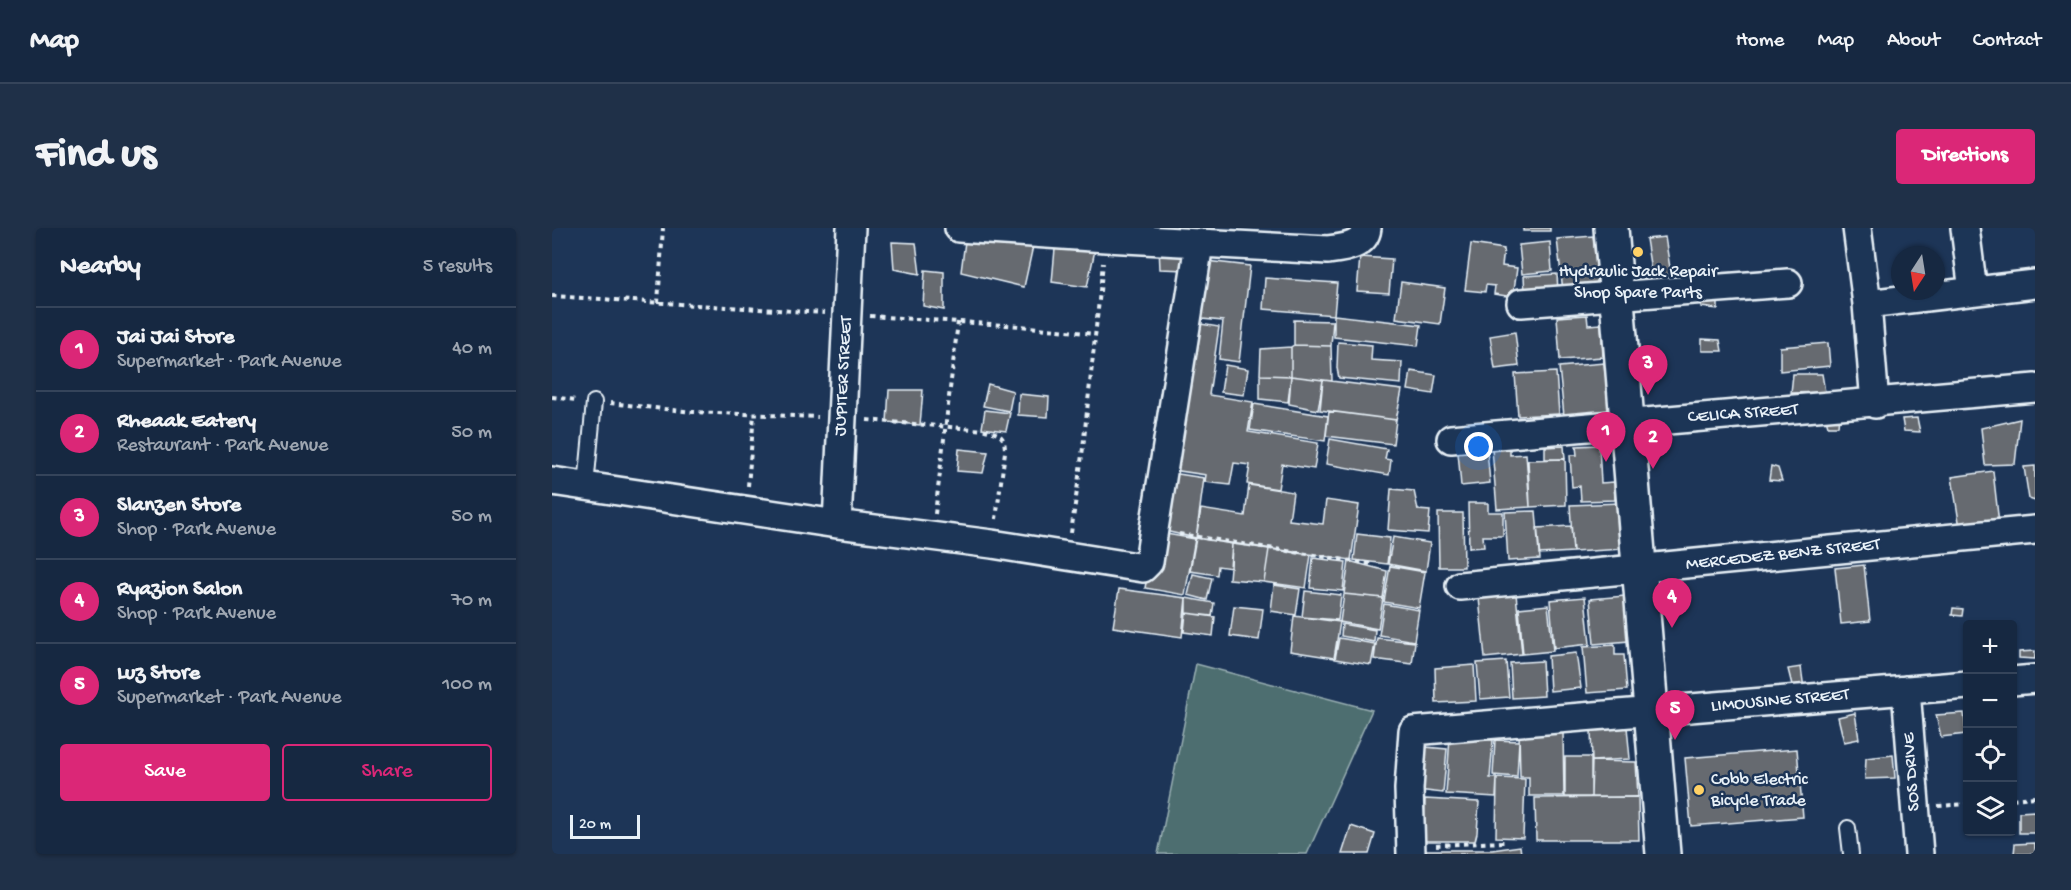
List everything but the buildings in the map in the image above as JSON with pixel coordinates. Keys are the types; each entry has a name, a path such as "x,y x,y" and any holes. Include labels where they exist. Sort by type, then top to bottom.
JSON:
{"street":[{"name":"JUPITER STREET","path":"837,524 851,228"},
{"path":"959,228 1328,250 1344,248 1359,242 1368,228"},
{"path":"1611,228 1663,854"},
{"path":"1857,228 1867,304 1875,404"},
{"path":"1965,228 1973,291"},
{"path":"552,481 1143,568 1149,562 1199,244"},
{"path":"1521,303 1788,283"},
{"path":"1867,304 2035,284"},
{"name":"CELICA STREET","path":"1451,439 1875,404 2035,388"},
{"name":"MERCEDEZ BENZ STREET","path":"1460,586 2035,530"},
{"path":"2017,681 2035,680"},
{"name":"LIMOUSINE STREET","path":"1411,850 1409,789 1413,731 1963,685"},
{"name":"SOS DRIVE","path":"1906,690 1919,854"}],"lane":[{"path":"586,486 594,402"},
{"path":"1848,828 1851,854"}],"path":[{"path":"658,303 663,228"},
{"path":"1067,556 1083,448 1106,238"},
{"path":"933,536 958,322"},
{"path":"552,397 692,412 842,418 985,430 1001,436 1005,441 992,544"},
{"path":"746,511 754,414"},
{"path":"1154,529 1196,538 1371,564"},
{"path":"2017,799 2035,797"},
{"path":"1411,850 1504,842"}],"green space":[{"path":"1196,664 1372,710 1307,854 1158,854"}],"place":[{"name":"Hydraulic Jack Repair Shop Spare Parts","path":"1638,252"},
{"name":"Slanzen Store","path":"1648,395"},
{"name":"Jai Jai Store","path":"1606,462"},
{"name":"Rheaak Eatery","path":"1653,469"},
{"name":"Ryazion Salon","path":"1672,628"},
{"name":"Luz Store","path":"1675,740"},
{"name":"Cobb Electric Bicycle Trade","path":"1699,790"}]}
